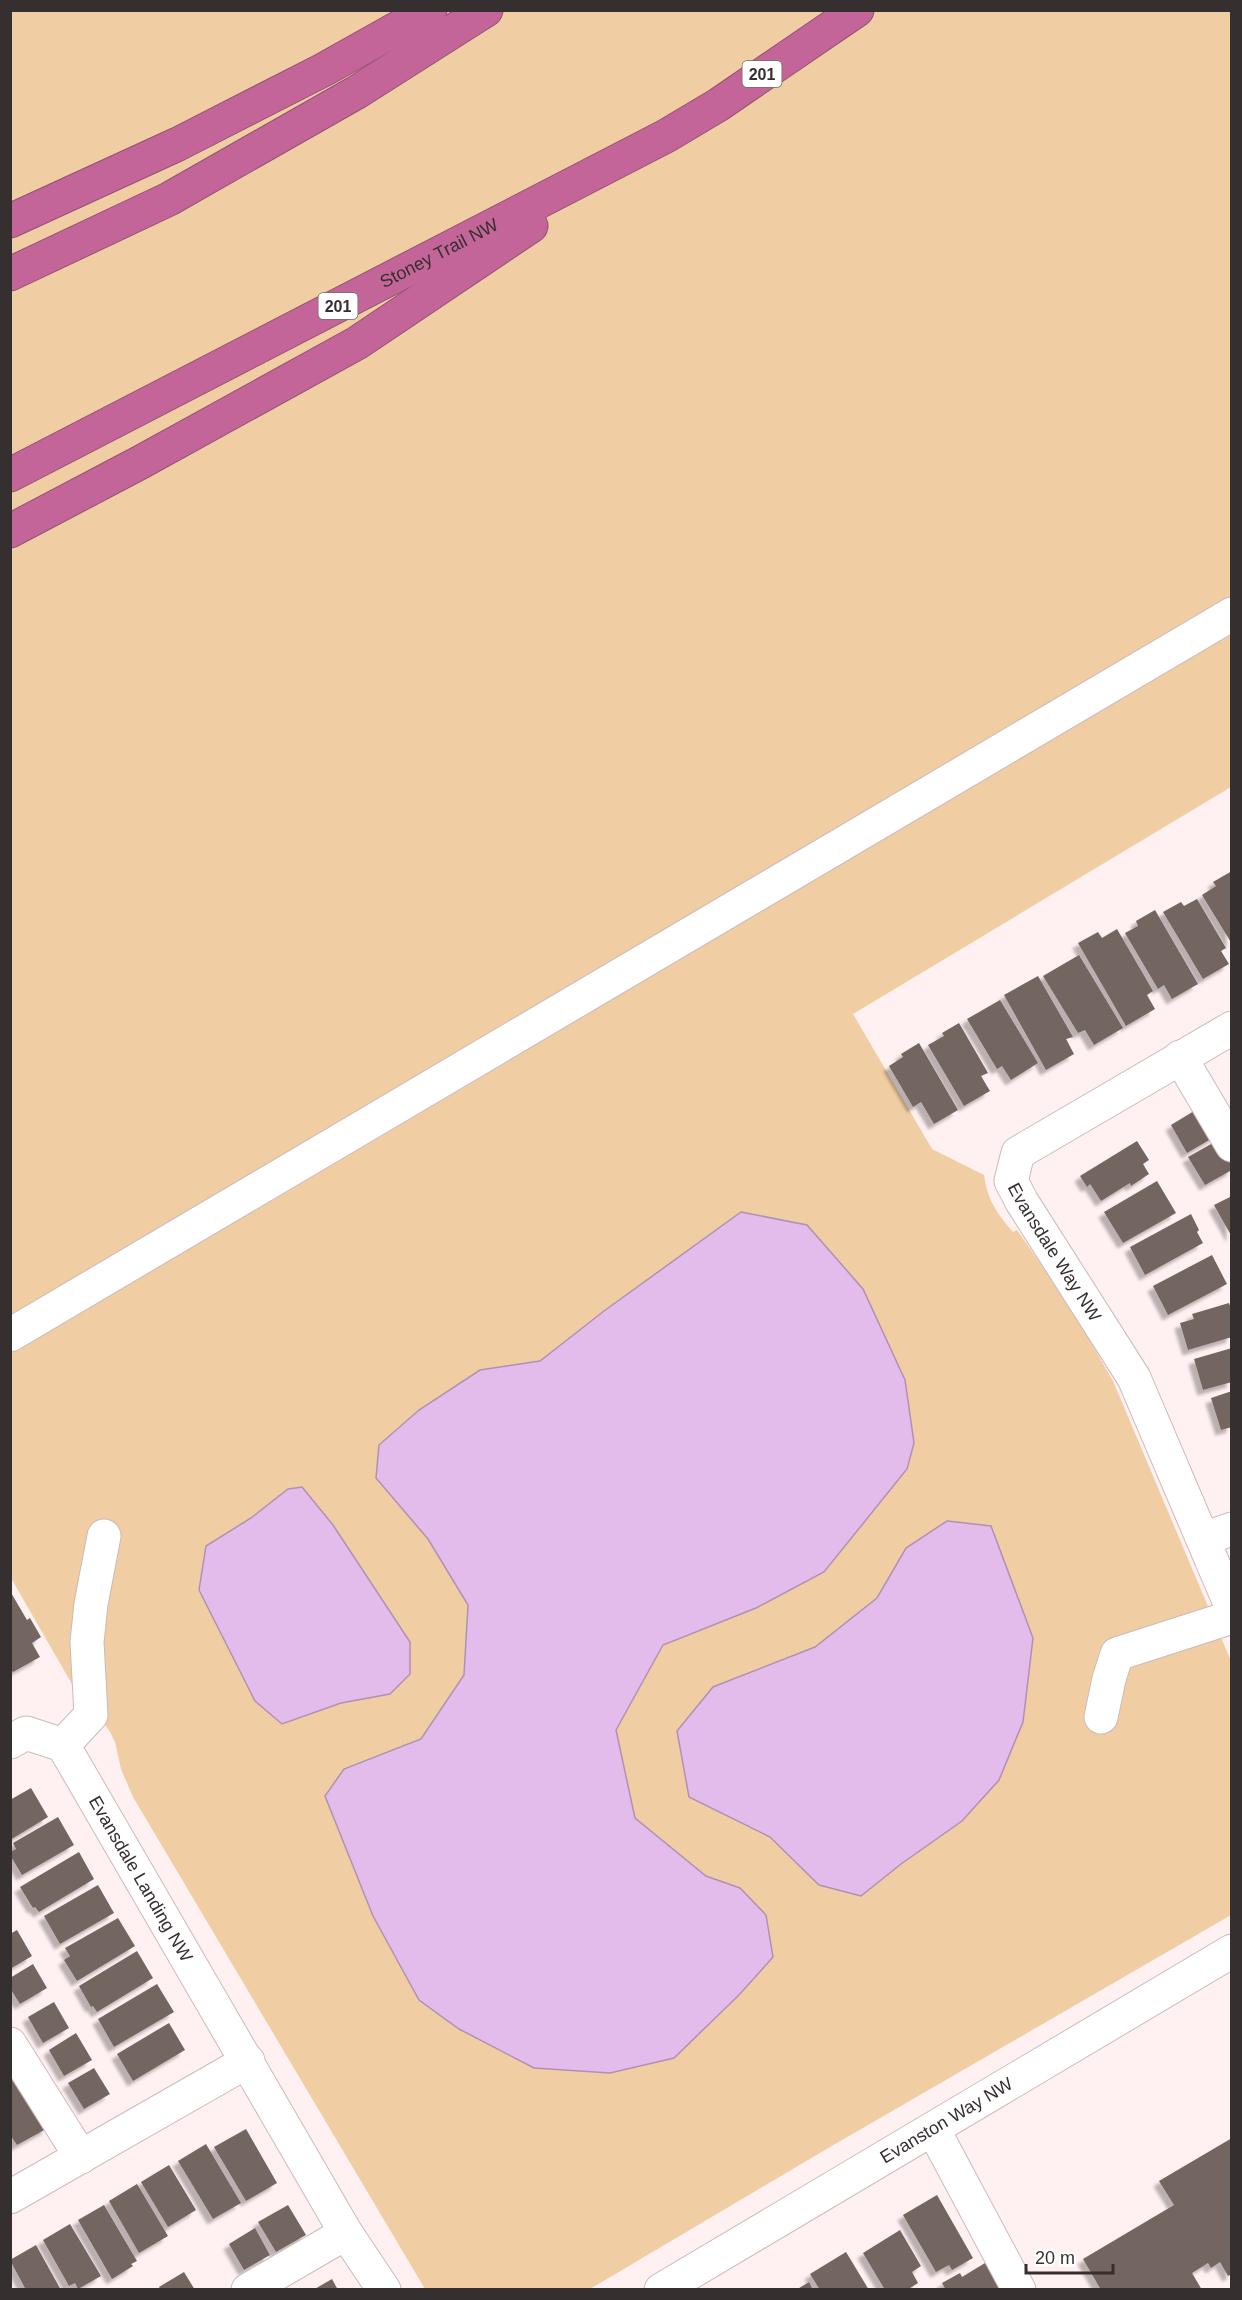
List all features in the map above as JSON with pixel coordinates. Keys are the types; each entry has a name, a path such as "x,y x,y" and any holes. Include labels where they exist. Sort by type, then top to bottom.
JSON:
{"highway":[{"path":"10,221 178,144 323,70 430,10"},
{"path":"10,274 178,193 357,92 486,10"},
{"name":"Stoney Trail NW","path":"10,475 666,136 718,105 856,10"},
{"path":"10,531 357,343 666,136"}],"street":[{"path":"10,1335 1232,614"},
{"name":"Evansdale Way NW","path":"1232,1028 1018,1153 1011,1180 1022,1202 1134,1378 1217,1534 1232,1608"},
{"path":"1180,1057 1232,1145"},
{"path":"10,1742 26,1733 63,1745 91,1715 87,1642 104,1536"},
{"path":"1101,1717 1117,1654 1232,1617"},
{"name":"Evansdale Landing NW","path":"63,1745 346,2233 384,2289"},
{"name":"Evanston Way NW","path":"661,2289 1232,1951"},
{"path":"10,2044 81,2157"},
{"path":"10,2197 248,2061"},
{"path":"933,2129 1019,2289"},
{"path":"248,2289 346,2233"}],"shaded area":[{"path":"10,11 1231,11 1231,787 853,1014 932,1149 984,1175 990,1199 997,1212 1013,1232 1017,1230 1070,1306 1113,1381 1231,1661 1231,1915 590,2289 425,2289 133,1797 121,1769 115,1742 110,1732 103,1722 84,1705 11,1578"},
{"path":"741,1212 807,1225 863,1289 905,1380 914,1443 907,1469 824,1572 756,1608 663,1645 616,1730 635,1818 706,1876 740,1888 766,1915 773,1957 739,1995 674,2058 610,2073 534,2068 459,2029 419,2000 373,1916 325,1796 344,1769 421,1739 464,1675 468,1605 428,1539 376,1478 379,1445 419,1410 480,1370 540,1361 604,1311"},
{"path":"302,1487 333,1525 410,1642 410,1674 390,1694 341,1703 282,1724 255,1701 199,1590 206,1546 251,1518 288,1489"},
{"path":"947,1521 991,1526 1033,1638 1023,1722 999,1780 962,1821 901,1864 861,1896 819,1885 770,1837 689,1797 677,1731 713,1687 815,1647 877,1598 906,1548"}],"building":[{"path":"1232,871 1232,944 1202,895 1216,886 1213,882"},
{"path":"1197,899 1226,948 1221,951 1229,964 1203,979 1163,912 1181,902 1184,906"},
{"path":"1155,910 1198,984 1172,999 1164,985 1158,989 1125,933 1138,926 1136,921"},
{"path":"1117,929 1153,991 1147,995 1155,1009 1126,1026 1078,943 1098,932 1102,938"},
{"path":"1079,955 1123,1028 1094,1045 1085,1030 1078,1033 1043,976"},
{"path":"1038,976 1073,1037 1066,1039 1074,1054 1046,1070 1004,995"},
{"path":"1000,1000 1038,1063 1011,1080 1002,1066 997,1069 967,1019"},
{"path":"959,1023 988,1073 981,1076 990,1091 964,1106 928,1045 944,1036 942,1033"},
{"path":"919,1043 958,1110 934,1124 921,1102 913,1107 889,1066 903,1057 901,1054"},
{"path":"1199,1108 1216,1136 1187,1153 1171,1125"},
{"path":"1220,1139 1232,1159 1232,1170 1205,1185 1188,1157"},
{"path":"1137,1141 1149,1160 1143,1164 1149,1174 1101,1201 1090,1184 1087,1187 1080,1176"},
{"path":"1157,1181 1176,1213 1123,1243 1104,1212"},
{"path":"1232,1196 1232,1237 1214,1205"},
{"path":"1191,1214 1203,1243 1145,1275 1130,1247"},
{"path":"1212,1255 1227,1284 1168,1315 1153,1286"},
{"path":"1229,1303 1232,1312 1232,1337 1188,1350 1180,1323 1194,1319 1192,1314"},
{"path":"1232,1348 1232,1382 1203,1390 1194,1359"},
{"path":"1232,1391 1232,1427 1221,1430 1211,1398"},
{"path":"10,1591 27,1620 30,1618 41,1637 32,1643 40,1657 13,1672 10,1668"},
{"path":"31,1788 48,1817 10,1840 10,1800"},
{"path":"58,1817 74,1845 22,1875 10,1855 10,1852 16,1849 13,1843"},
{"path":"79,1852 94,1879 39,1912 35,1907 33,1908 20,1887"},
{"path":"98,1885 114,1913 60,1944 44,1916"},
{"path":"118,1918 135,1946 77,1981 64,1960 70,1956 65,1948"},
{"path":"17,1930 32,1956 10,1969 10,1934"},
{"path":"137,1951 153,1978 97,2012 93,2006 91,2007 79,1986"},
{"path":"33,1964 47,1988 20,2004 10,1988 10,1978"},
{"path":"157,1984 174,2012 114,2047 98,2019"},
{"path":"54,2002 69,2028 43,2043 28,2017"},
{"path":"169,2023 185,2050 133,2081 117,2054"},
{"path":"76,2033 92,2060 64,2076 49,2050"},
{"path":"94,2068 110,2094 84,2109 68,2083"},
{"path":"10,2073 48,2128 17,2145 10,2135"},
{"path":"246,2129 277,2183 246,2201 214,2147"},
{"path":"1232,2138 1232,2274 1228,2276 1220,2262 1211,2268 1208,2263 1192,2273 1202,2290 1101,2290 1083,2259 1174,2205 1159,2181"},
{"path":"206,2144 241,2203 213,2219 178,2161"},
{"path":"169,2165 196,2210 168,2227 141,2182"},
{"path":"137,2184 168,2236 139,2253 109,2201"},
{"path":"937,2195 973,2258 952,2270 949,2265 936,2272 903,2215"},
{"path":"104,2205 137,2261 112,2279 78,2220"},
{"path":"288,2205 306,2235 276,2252 258,2222"},
{"path":"70,2224 101,2276 78,2289 75,2283 69,2286 43,2240"},
{"path":"255,2228 270,2255 244,2270 229,2244"},
{"path":"900,2230 921,2266 912,2272 918,2283 907,2290 885,2290 863,2253"},
{"path":"36,2245 61,2290 26,2290 10,2260"},
{"path":"846,2252 869,2290 820,2290 810,2274"},
{"path":"985,2263 1001,2290 946,2290 942,2283 960,2273 962,2277"},
{"path":"184,2272 195,2290 161,2290 159,2287"},
{"path":"332,2279 338,2290 313,2290"},
{"path":"809,2282 813,2290 796,2290"}]}
